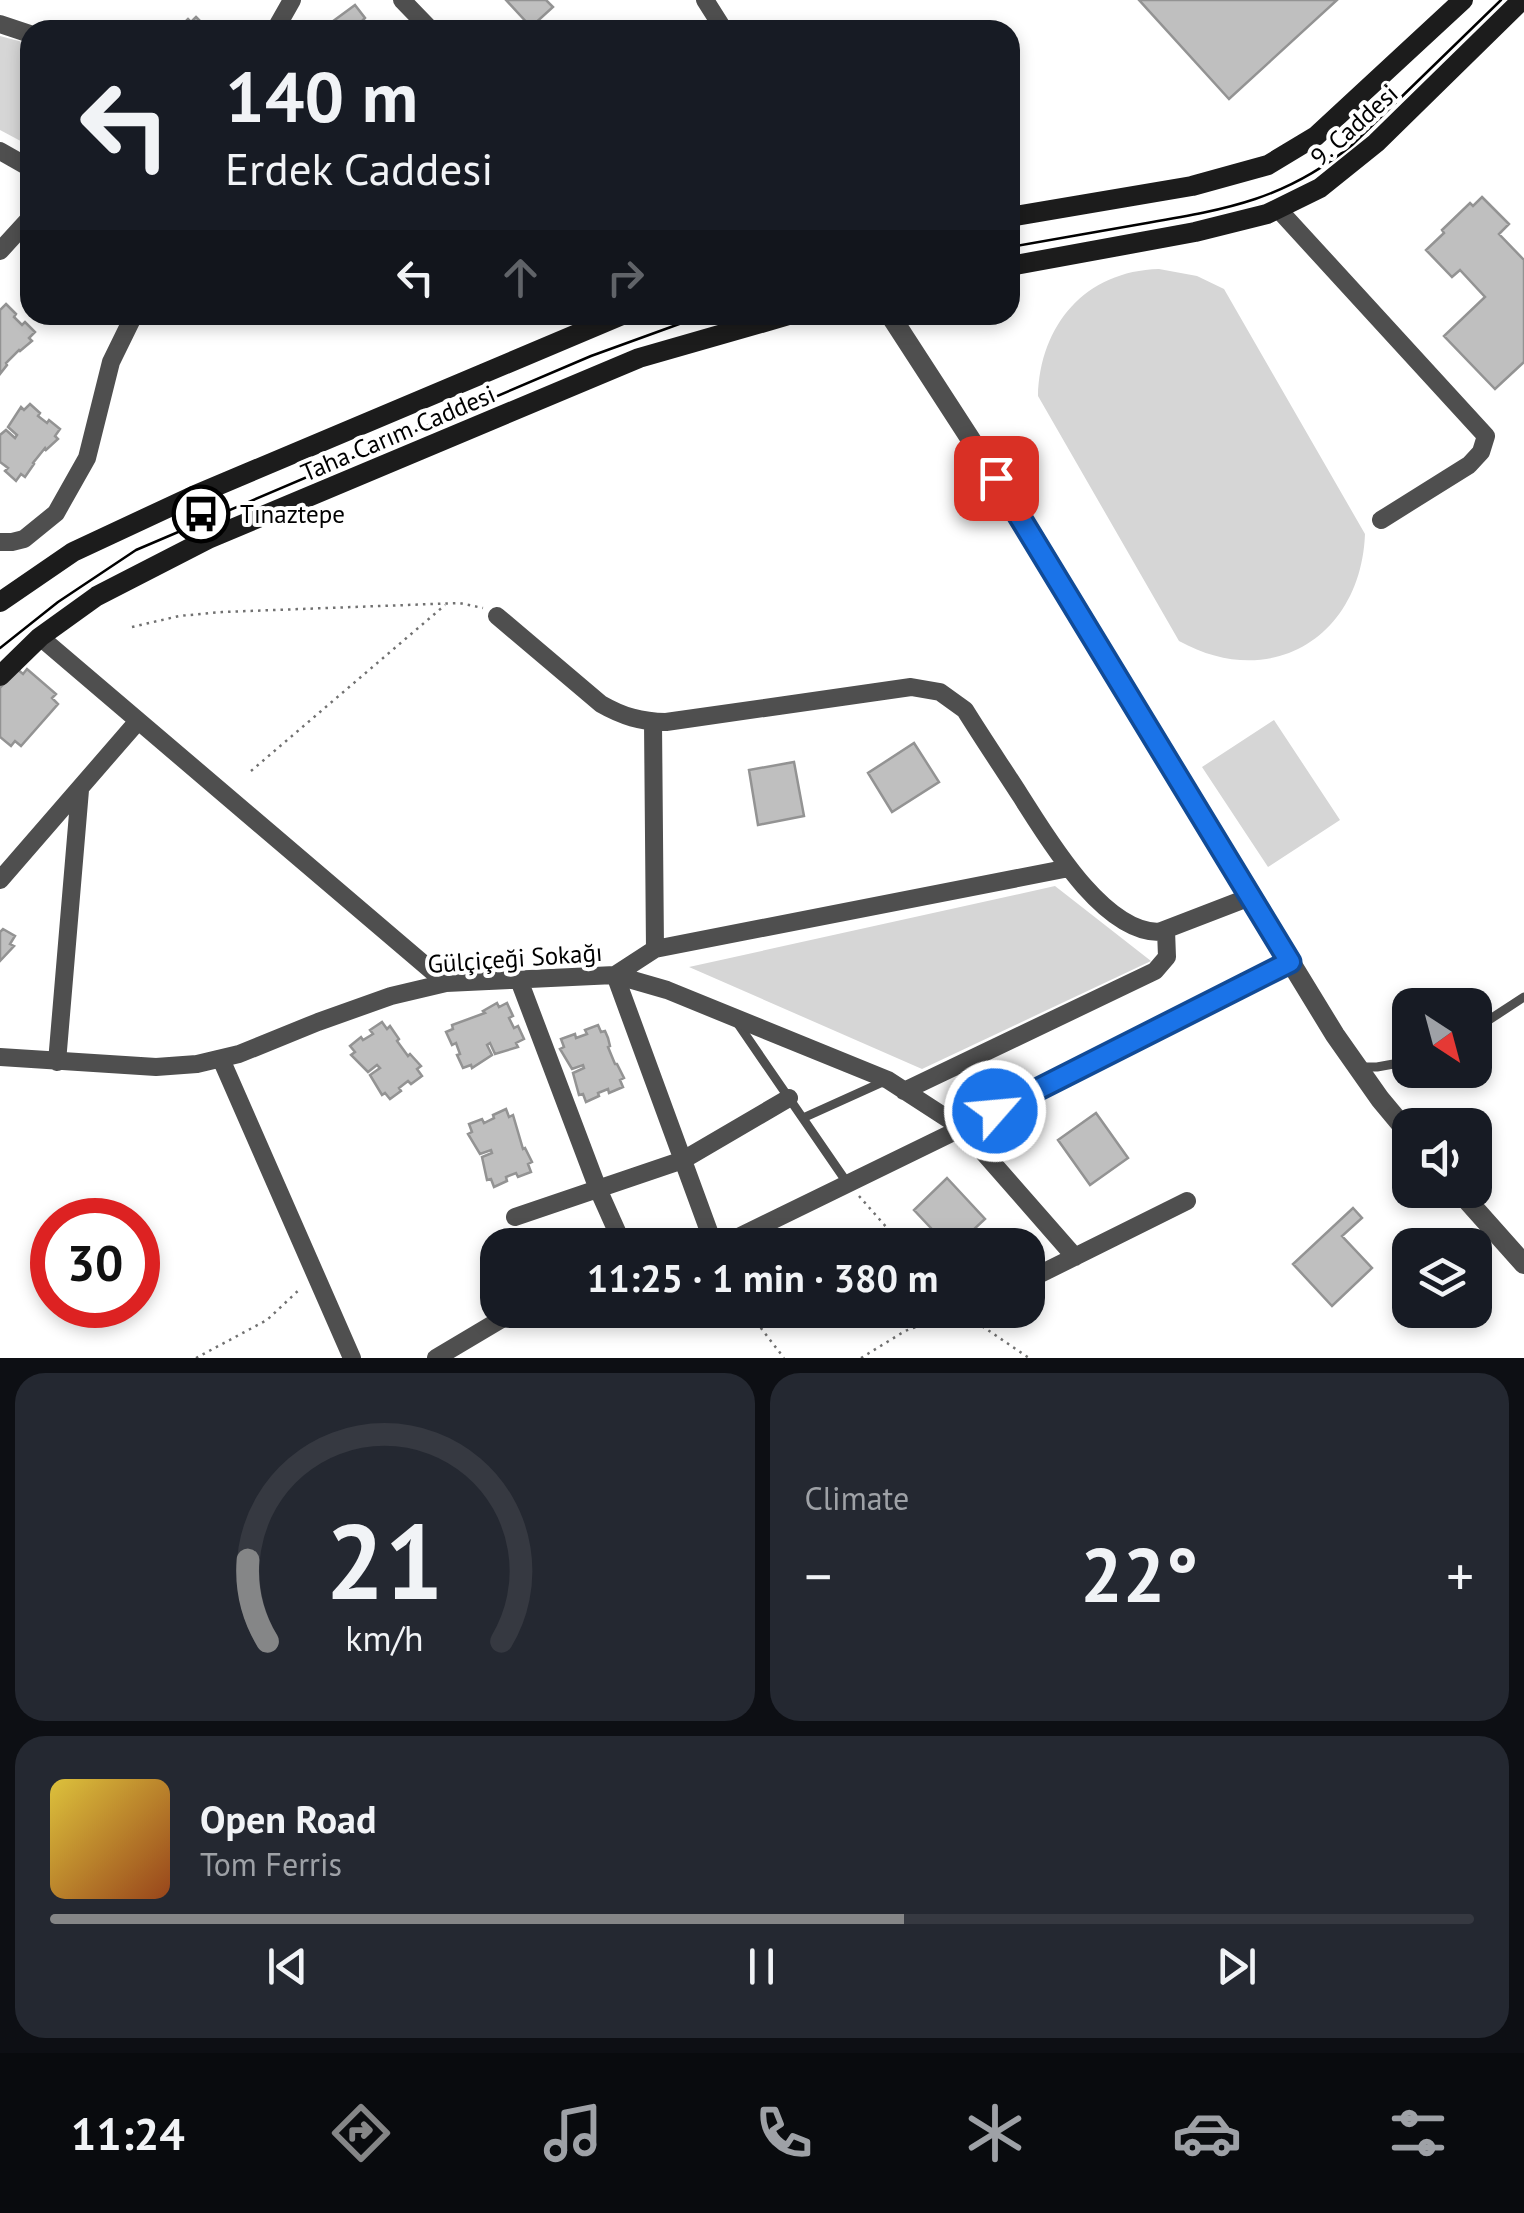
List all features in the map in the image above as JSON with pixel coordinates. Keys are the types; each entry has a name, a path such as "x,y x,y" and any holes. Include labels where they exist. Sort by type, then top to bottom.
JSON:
{"main road":[{"name":"9. Caddesi","path":"1020,216 1192,186 1268,164 1316,136 1463,0"},
{"name":"9. Caddesi","path":"1020,264 1195,232 1267,214 1320,188 1376,143 1522,0"},
{"path":"1502,20 1524,10"},
{"name":"Taha Carım Caddesi","path":"0,602 73,552 192,496 598,325"},
{"name":"Taha Carım Caddesi","path":"0,676 40,637 96,596 208,540 638,358 754,325"}],"street":[{"path":"402,0 421,20"},
{"path":"1278,208 1486,436 1481,452 1469,464 1381,520"},
{"path":"0,251 20,229"},
{"path":"0,542 24,538 56,513 87,458 111,362 129,325"},
{"path":"896,325 1034,537 1290,962 1358,1068 1392,1112"},
{"path":"498,616 601,704 628,717 653,722 911,686 940,692 965,710 1068,868 1096,898 1130,924 1151,932 1166,930 1250,897"},
{"path":"40,637 446,983"},
{"path":"0,880 138,721"},
{"path":"653,722 655,949"},
{"path":"57,1062 80,790"},
{"path":"708,1228 616,975 655,949 1068,868"},
{"path":"904,1091 1155,971 1167,957 1166,930"},
{"path":"757,1228 1290,962"},
{"name":"Gülçiçeği Sokağı","path":"0,1057 156,1068 221,1058 354,1008 446,983 616,975 667,990 888,1080 962,1128 1075,1257"},
{"path":"520,980 615,1228"},
{"path":"221,1058 352,1358"},
{"path":"515,1218 683,1160 789,1098"},
{"path":"1045,1272 1187,1201"},
{"path":"1474,1208 1524,1264"},
{"path":"436,1358 486,1328"}],"lane":[{"path":"1492,1018 1524,997"},
{"path":"734,1017 848,1184"},
{"path":"1358,1068 1392,1064"},
{"path":"803,1118 888,1080"}],"path":[{"path":"251,771 446,604"},
{"path":"132,627 212,613 446,604 477,606 498,616"},
{"path":"848,1184 887,1228"},
{"path":"196,1358 267,1320 314,1271"},
{"path":"761,1328 784,1358"},
{"path":"860,1358 914,1328"},
{"path":"987,1328 1029,1358"}],"shaded area":[{"path":"0,36 20,41 20,141 0,130"},
{"path":"1159,269 1197,276 1224,289 1365,534 1360,570 1347,601 1329,627 1305,645 1277,657 1246,660 1213,655 1179,641 1038,396 1047,346 1072,307 1109,280"},
{"path":"1274,720 1340,820 1268,867 1202,767"},
{"path":"1055,886 1151,961 922,1069 689,967"}],"building":[{"path":"506,0 546,0 553,7 539,20 525,20"},
{"path":"1139,0 1337,0 1229,99"},
{"path":"355,5 365,18 363,20 335,20"},
{"path":"1482,197 1509,224 1499,234 1524,260 1524,362 1495,389 1444,336 1485,297 1460,270 1452,277 1426,250 1470,203 1473,206"},
{"path":"6,304 20,325 28,325 35,332 29,338 32,341 6,363 0,374 0,310"},
{"path":"30,404 40,413 38,416 60,429 55,436 58,439 45,448 25,477 21,474 16,481 0,462 0,435 6,430 15,438 17,435 8,427 21,407 24,410"},
{"path":"17,669 23,674 27,669 56,694 52,698 58,704 21,746 15,741 11,746 0,737 0,688"},
{"path":"914,743 939,782 892,812 868,773"},
{"path":"794,762 804,816 758,825 749,770"},
{"path":"3,929 15,936 10,944 14,946 0,961 0,932"},
{"path":"497,1003 499,1007 507,1003 513,1016 509,1018 524,1039 516,1043 518,1047 495,1054 490,1043 487,1045 492,1055 472,1068 463,1068 456,1043 452,1045 446,1032 453,1029 452,1025 485,1013"},
{"path":"382,1022 387,1029 390,1026 408,1056 421,1066 417,1069 422,1076 411,1084 408,1081 390,1099 385,1093 382,1095 370,1075 380,1068 377,1065 368,1072 351,1055 355,1052 350,1046 373,1034 370,1030"},
{"path":"598,1025 608,1038 608,1047 624,1078 620,1080 623,1087 598,1093 586,1102 583,1094 579,1095 573,1073 583,1065 572,1069 560,1049 564,1047 561,1039 587,1034 585,1030"},
{"path":"506,1109 509,1117 513,1115 523,1149 532,1162 528,1164 531,1172 506,1177 507,1181 494,1187 491,1179 487,1180 482,1157 491,1150 480,1154 468,1134 472,1132 469,1124 482,1119 484,1123"},
{"path":"1096,1113 1128,1158 1090,1185 1058,1140"},
{"path":"947,1178 985,1219 975,1228 931,1228 914,1210"},
{"path":"1353,1208 1362,1218 1342,1236 1372,1268 1332,1306 1293,1264"}],"tram line":[{"path":"1020,245 1230,206 1304,178 1352,145 1501,0"},
{"path":"0,648 58,602 136,550 591,356 676,325"}],"place":[{"name":"Tınaztepe","path":"201,514"}],"route":[{"path":"995,1111 1290,962 996,478"}]}
